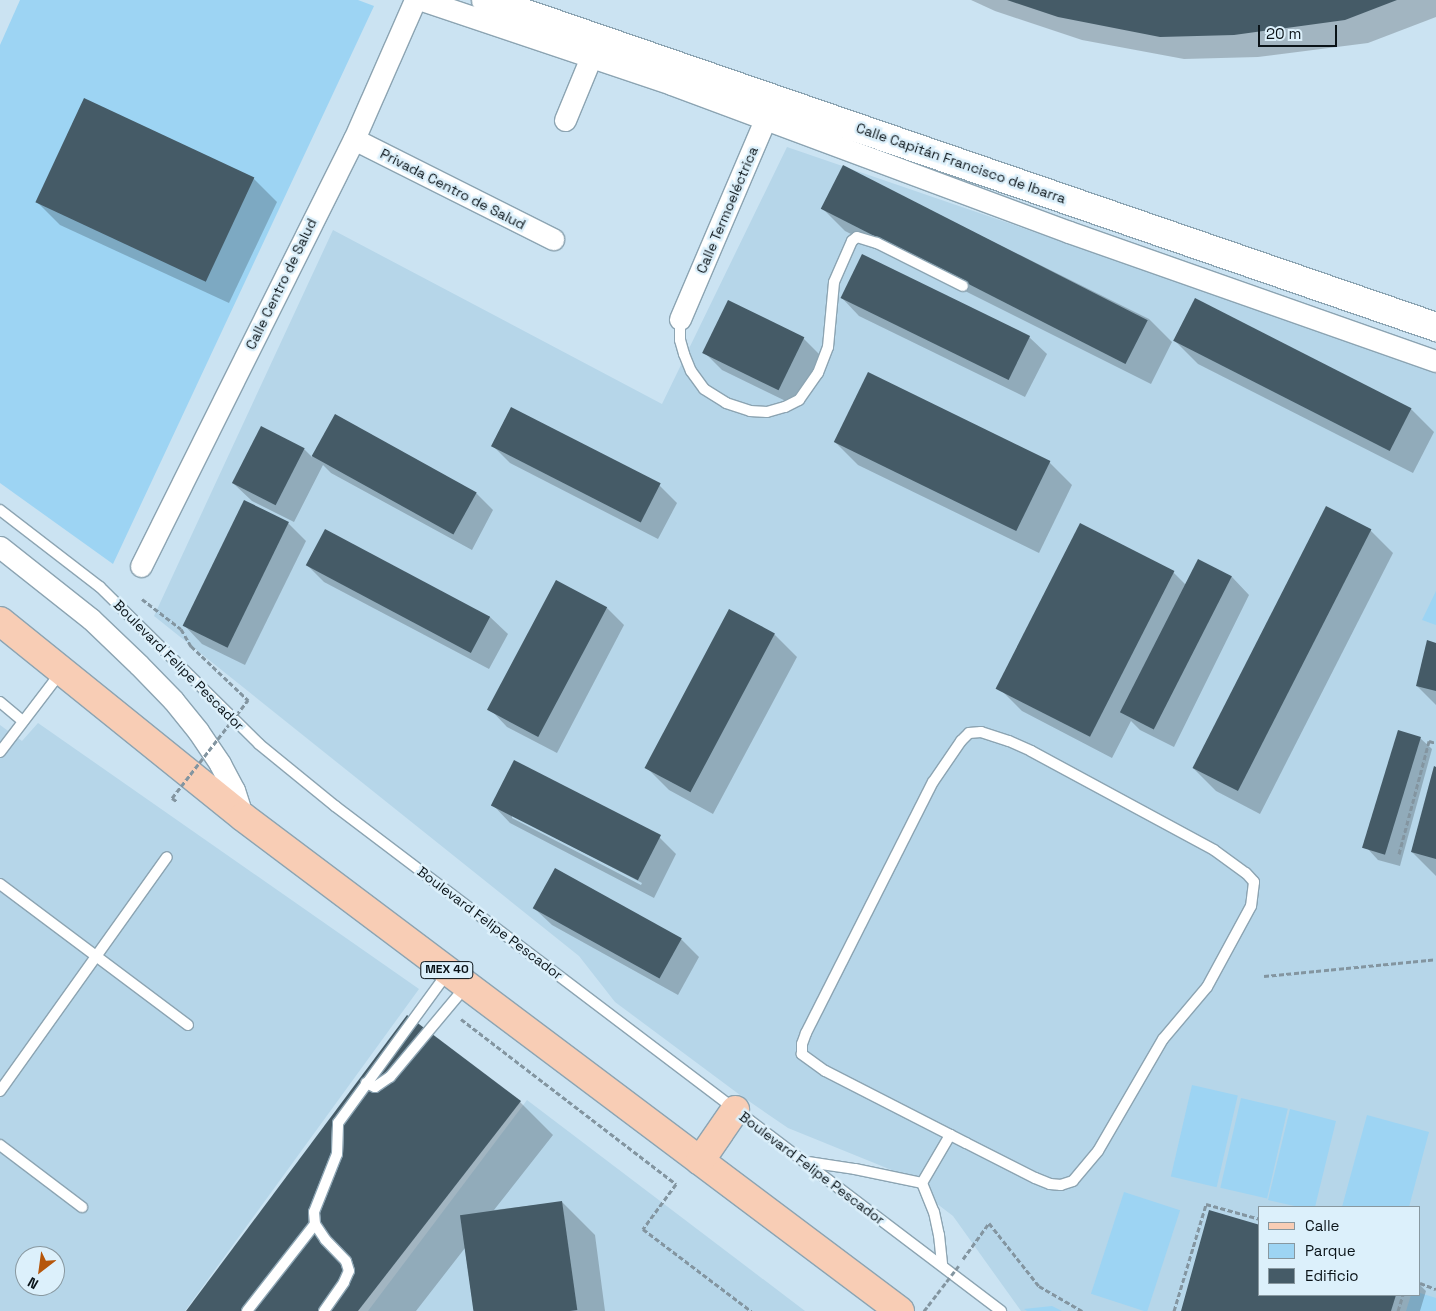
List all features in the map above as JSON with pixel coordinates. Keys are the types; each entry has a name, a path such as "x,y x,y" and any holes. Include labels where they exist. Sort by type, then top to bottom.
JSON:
{"main road":[{"name":"MEX 40","path":"0,621 243,817 900,1311"},
{"path":"700,1161 735,1110"}],"street":[{"name":"Calle Centro de Salud","path":"141,566 354,139 415,0"},
{"path":"422,0 591,57 770,109 1069,232 1436,361"},
{"name":"Calle Capitán Francisco de Ibarra","path":"486,0 770,109 1436,327"},
{"path":"565,120 591,57"},
{"name":"Calle Termoeléctrica","path":"680,319 770,109"},
{"name":"Privada Centro de Salud","path":"354,139 553,239"},
{"path":"0,547 91,619 140,665 172,700 198,731 220,764 234,790 243,817"}],"lane":[{"path":"680,319 680,340 684,354 691,371 704,389 726,403 750,412 767,412 785,407 798,400 818,374 828,348 834,282 852,241 858,237 877,243 963,286"},
{"name":"Boulevard Felipe Pescador","path":"0,510 100,587 259,744 343,811 1001,1311"},
{"path":"0,752 62,671"},
{"path":"0,702 23,721"},
{"path":"980,732 1031,751 1214,850 1246,873 1254,882 1255,892 1251,906 1239,930 1207,987 1164,1038 1098,1151 1073,1181 1060,1185 1050,1184 950,1135 825,1071 802,1054 802,1044 933,782 961,741 969,733 980,732"},
{"path":"0,1091 167,858"},
{"path":"0,884 188,1025"},
{"path":"366,1083 376,1087 390,1077 448,1008 457,978"},
{"path":"324,1311 344,1282 349,1271 346,1261 325,1239 315,1224 314,1212 337,1154 338,1123 366,1083 457,978"},
{"path":"922,1183 950,1135"},
{"path":"0,1145 82,1207"},
{"path":"806,1162 854,1169 922,1183"},
{"path":"922,1183 934,1212 939,1235 942,1266"},
{"path":"247,1311 315,1224"}],"path":[{"path":"172,798 248,700 191,646"},
{"path":"1399,854 1429,742 1436,743"},
{"path":"1264,976 1436,959"},
{"path":"448,1008 676,1184 643,1229 751,1311"},
{"path":"1174,1311 1206,1204 1258,1218"},
{"path":"924,1311 989,1223 1039,1286 1082,1311"},
{"path":"1421,1283 1436,1288"},
{"path":"1398,1311 1403,1296"}],"shaded area":[{"path":"787,147 1436,370 1436,1311 1021,1311 953,1216 894,1171 788,1128 740,1095 615,1002 579,956 154,616 333,230 662,404"},
{"path":"38,723 419,989 185,1311 0,1311 0,725 22,741"},
{"path":"527,1100 805,1311 368,1311"}],"green space":[{"path":"20,0 358,0 374,6 113,564 0,483 0,45"},
{"path":"1436,591 1436,625 1422,620"},
{"path":"1192,1085 1238,1096 1217,1187 1171,1177"},
{"path":"1241,1098 1288,1109 1267,1198 1220,1188"},
{"path":"1290,1109 1336,1121 1315,1206 1295,1206 1268,1200"},
{"path":"1367,1115 1429,1132 1409,1206 1342,1206"},
{"path":"1124,1192 1180,1210 1147,1311 1091,1294"},
{"path":"1421,1293 1436,1298 1436,1311 1406,1311 1411,1296 1421,1296"},
{"path":"1052,1306 1062,1311 1027,1311 1024,1309"}],"building":[{"path":"1007,0 1397,0 1345,20 1234,35 1160,37 1058,17"},
{"path":"84,98 254,177 206,282 35,202"},
{"path":"843,165 1148,320 1125,364 821,209"},
{"path":"862,254 1030,336 1009,380 841,298"},
{"path":"1195,298 1412,408 1390,451 1173,341"},
{"path":"728,300 804,337 779,390 702,353"},
{"path":"868,372 1050,461 1016,531 834,442"},
{"path":"511,407 661,483 641,522 491,446"},
{"path":"335,414 477,493 453,535 312,456"},
{"path":"261,426 305,448 276,505 232,483"},
{"path":"244,500 289,522 228,648 183,626"},
{"path":"1326,506 1371,529 1238,791 1193,768"},
{"path":"1080,523 1174,571 1090,737 996,689"},
{"path":"325,529 490,617 471,653 306,565"},
{"path":"1198,559 1232,576 1154,730 1120,712"},
{"path":"556,580 607,607 538,737 487,710"},
{"path":"729,609 775,633 690,792 644,768"},
{"path":"1427,640 1436,643 1436,691 1416,686"},
{"path":"1398,730 1421,737 1385,855 1362,848"},
{"path":"514,760 661,835 638,880 491,805"},
{"path":"1434,766 1436,767 1436,859 1411,852"},
{"path":"555,868 682,938 660,979 533,908"},
{"path":"407,1015 521,1101 358,1311 186,1311"},
{"path":"562,1201 577,1310 473,1311 460,1215"},
{"path":"1209,1210 1258,1224 1258,1296 1396,1296 1391,1311 1181,1311"}]}
